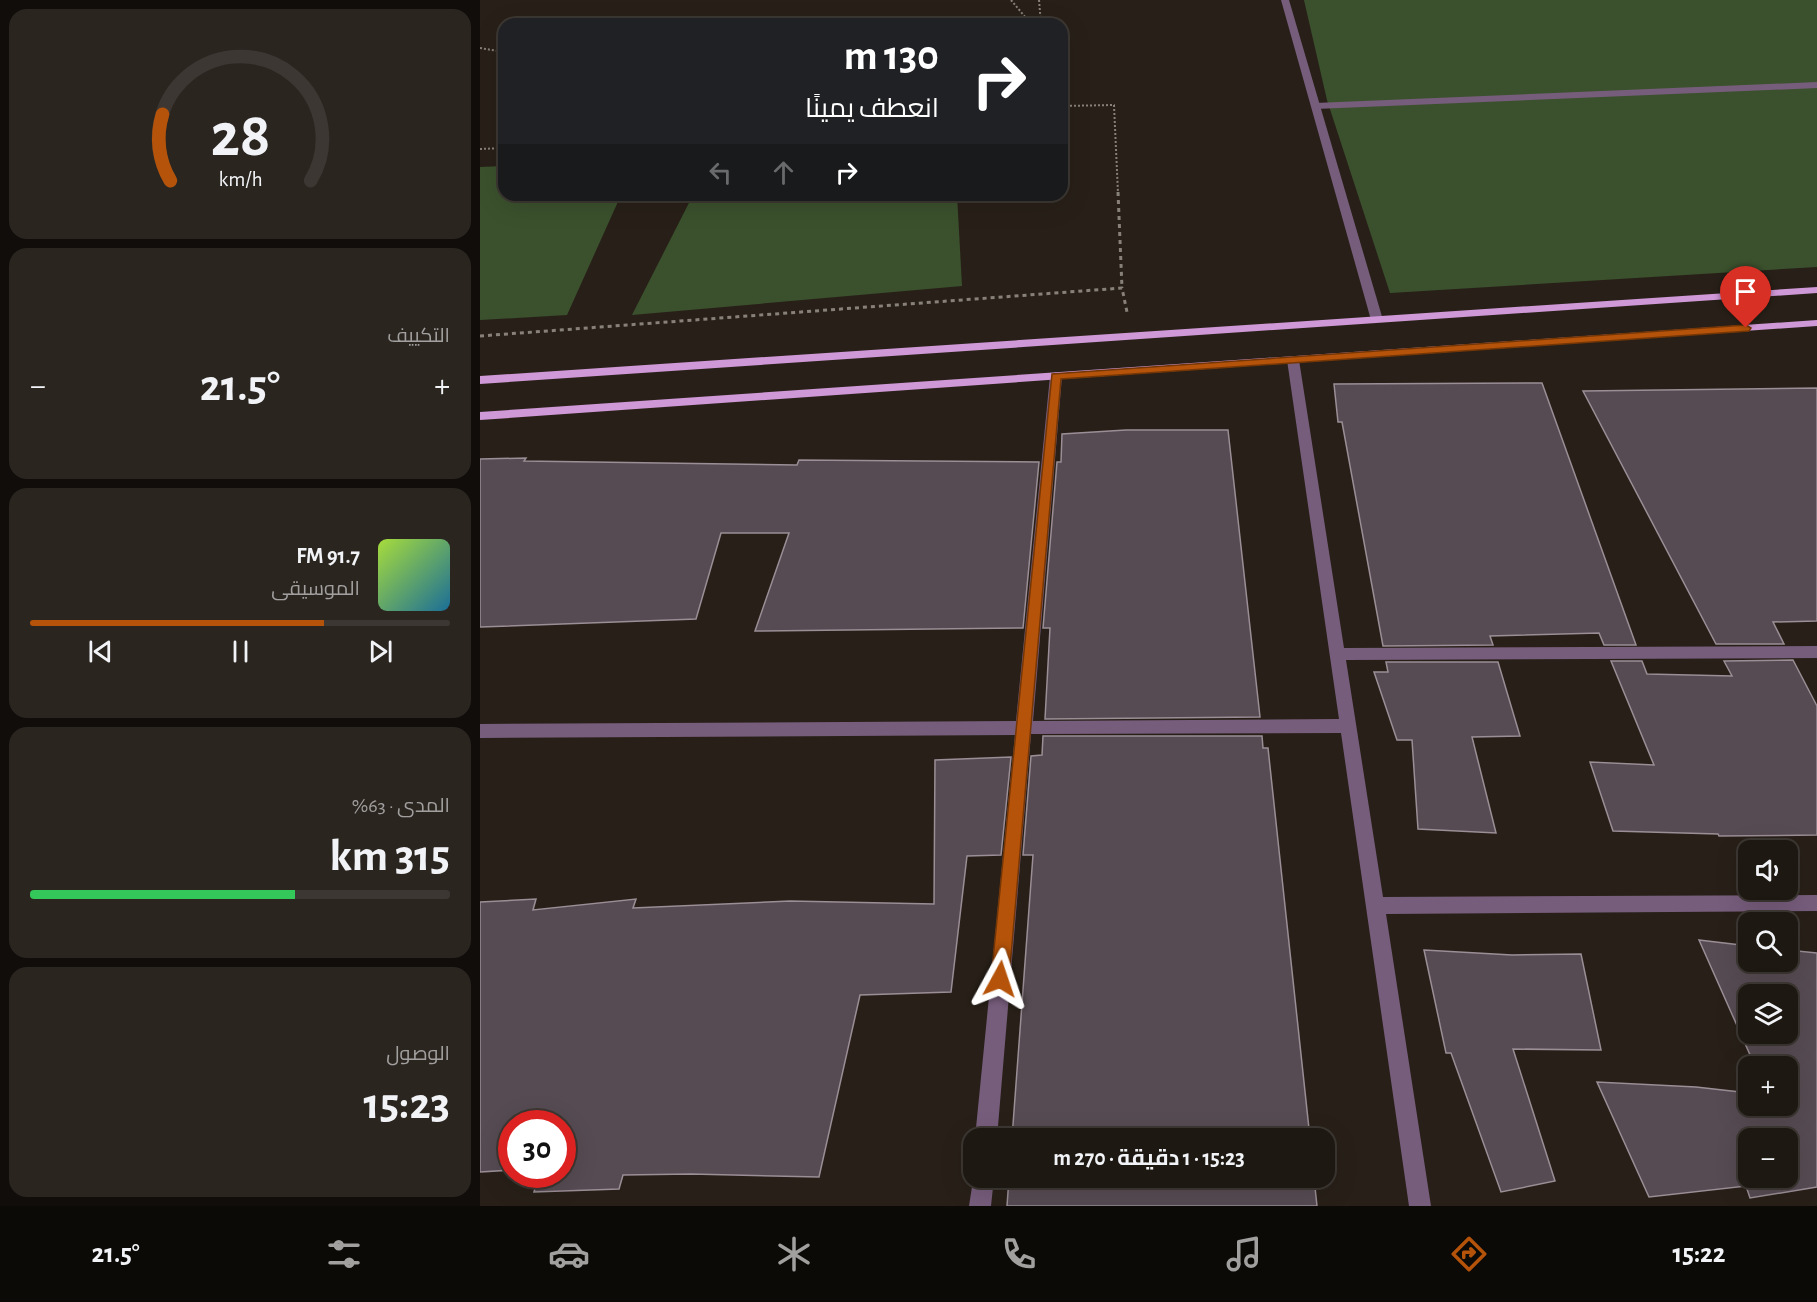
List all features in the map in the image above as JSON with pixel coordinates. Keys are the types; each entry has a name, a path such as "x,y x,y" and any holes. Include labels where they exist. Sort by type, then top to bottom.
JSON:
{"main road":[{"path":"480,380 1817,290"},
{"path":"480,416 1817,323"}],"street":[{"path":"1285,0 1377,320"},
{"path":"1316,106 1817,85"},
{"path":"1293,360 1420,1206"},
{"path":"987,1128 1056,376"},
{"path":"1336,654 1817,651"},
{"path":"480,731 1348,726"},
{"path":"1375,906 1817,903"},
{"path":"980,1206 982,1188"}],"path":[{"path":"1011,0 1026,18"},
{"path":"1039,0 1040,18"},
{"path":"480,48 498,51"},
{"path":"1068,106 1114,105 1122,288 1132,336"},
{"path":"480,149 498,148"},
{"path":"480,336 1122,288"}],"green space":[{"path":"1304,0 1817,0 1817,267 1390,293 1327,100"},
{"path":"498,166 498,201 618,201 567,315 480,320 480,167"},
{"path":"690,201 957,201 962,286 632,315"}],"building":[{"path":"1542,383 1636,645 1604,645 1599,633 1490,636 1493,645 1383,646 1342,422 1338,422 1334,384"},
{"path":"1817,388 1817,621 1773,622 1784,644 1716,644 1583,391"},
{"path":"1126,430 1228,430 1260,717 1045,719 1050,628 1043,628 1057,462 1061,462 1062,434"},
{"path":"526,458 524,461 797,465 799,460 1039,462 1023,628 755,631 789,533 721,533 696,619 480,627 480,459"},
{"path":"1793,660 1817,706 1817,835 1719,836 1718,834 1613,831 1590,762 1654,765 1611,661 1642,661 1647,674 1732,676 1724,661"},
{"path":"1386,662 1498,662 1520,736 1472,737 1496,833 1418,829 1412,740 1397,740 1374,672 1388,672"},
{"path":"1043,736 1262,736 1263,748 1268,748 1309,1128 1013,1128 1033,855 1023,855 1031,756 1042,755"},
{"path":"1011,757 1001,855 967,856 951,992 860,995 819,1177 623,1175 619,1189 534,1192 535,1188 576,1188 576,1110 498,1110 498,1171 480,1172 480,902 536,899 533,910 636,899 633,908 790,901 934,904 935,760"},
{"path":"1699,940 1738,945 1738,972 1798,972 1798,951 1817,953 1817,1187 1750,1198 1747,1188 1798,1188 1798,1128 1738,1128 1738,1187 1649,1197 1597,1082 1696,1087 1738,1092 1738,1116 1798,1116 1798,1056 1751,1056 1745,1044 1798,1044 1798,984 1738,984 1738,1028"},
{"path":"1424,950 1512,955 1581,954 1601,1050 1513,1049 1555,1181 1501,1192 1451,1053 1446,1053"},
{"path":"1008,1188 1315,1188 1317,1206 1007,1206"}],"route":[{"path":"1000,979 1056,376 1746,328"}]}
